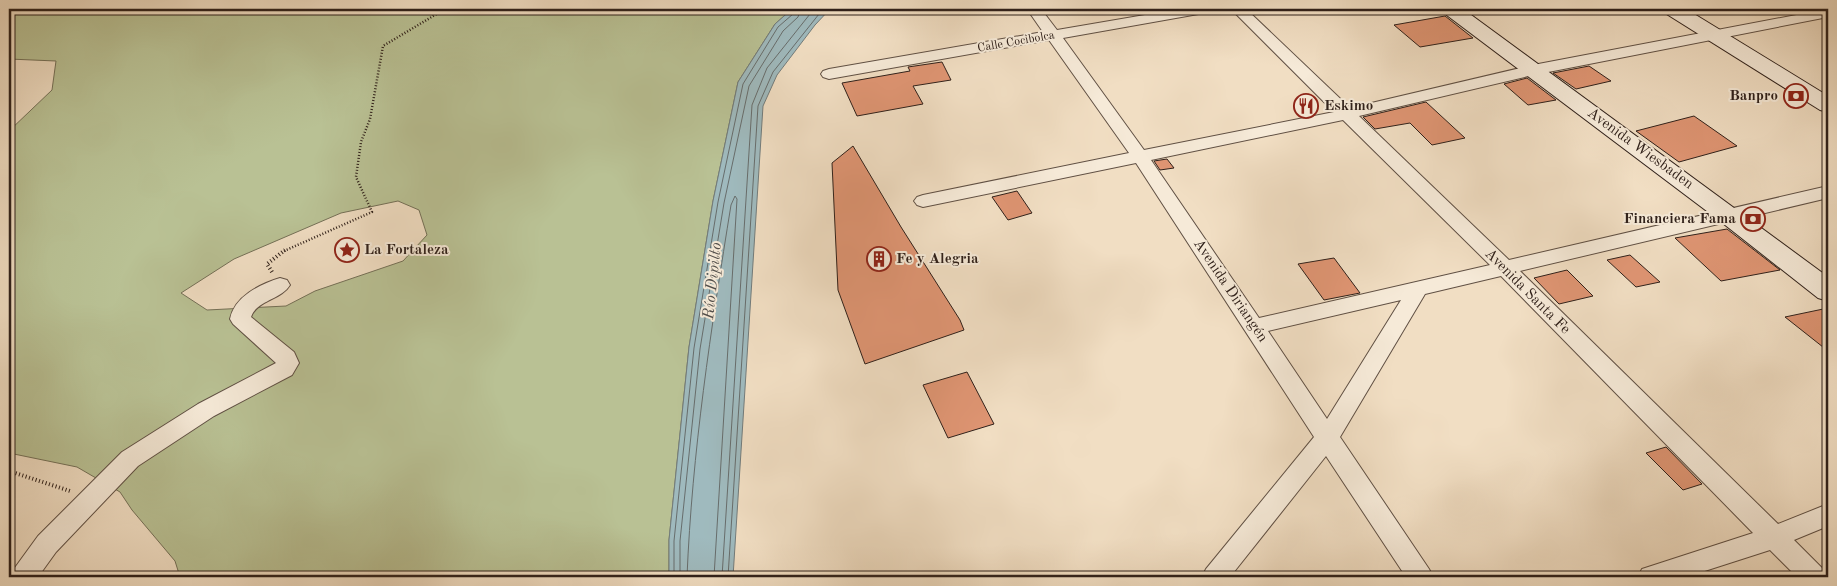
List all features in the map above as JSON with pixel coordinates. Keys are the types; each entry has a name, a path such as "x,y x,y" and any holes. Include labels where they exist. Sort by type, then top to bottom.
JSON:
{"street":[{"name":"Avenida Diriangén","path":"1034,9 1139,155 1420,577"},
{"name":"Calle Cocibolca","path":"829,74 1204,9"},
{"name":"Avenida Santa Fe","path":"1238,9 1505,268 1814,577"},
{"name":"Avenida Wiesbaden","path":"1451,9 1729,214 1828,291"},
{"path":"1672,9 1828,106"},
{"path":"923,201 1139,155 1348,114 1533,70 1828,13"},
{"path":"1254,327 1828,192"},
{"path":"23,577 48,544 130,459 206,410 284,369 288,363 286,358 240,319 240,313 244,307 280,285"},
{"path":"1219,576 1327,438 1417,290"},
{"path":"1651,577 1775,537 1828,515"}],"path":[{"path":"280,285 268,264 285,250 372,212 356,177 361,142 372,110 383,46 445,9"},
{"path":"9,471 92,498"}],"green space":[{"path":"9,9 792,9 775,24 738,82 713,201 689,347 669,540 669,577 180,577 175,561 132,510 120,492 77,467 9,453 9,131 52,90 56,61 9,59","holes":["398,201 419,210 427,235 403,261 315,291 286,306 207,310 181,293 234,259 341,213"]}],"water":[{"name":"Río Dipilto","path":"792,9 830,9 815,25 777,75 763,106 733,577 669,577 669,540 689,347 713,201 738,82 775,24"}],"building":[{"path":"1445,16 1473,38 1420,47 1394,25"},
{"path":"942,62 951,80 913,86 923,104 857,116 842,83 910,71 908,67"},
{"path":"1589,66 1611,81 1576,89 1553,73"},
{"path":"1527,78 1556,100 1528,105 1504,84"},
{"path":"1426,102 1465,138 1432,145 1410,123 1375,129 1363,117"},
{"path":"1694,116 1737,146 1679,162 1636,131"},
{"name":"Fe y Alegria","path":"853,146 901,227 960,320 964,330 865,364 838,290 832,163"},
{"path":"1167,159 1174,168 1160,170 1154,161"},
{"path":"1017,191 1032,213 1008,220 992,197"},
{"path":"1727,229 1780,270 1721,281 1675,238"},
{"path":"1630,255 1660,282 1636,287 1607,260"},
{"path":"1334,258 1360,293 1324,300 1298,264"},
{"path":"1567,270 1593,296 1559,304 1534,278"},
{"path":"1828,308 1828,351 1785,317"},
{"path":"967,372 994,424 948,438 923,385"},
{"path":"1666,447 1702,484 1683,490 1646,453"}],"place":[{"name":"Banpro","path":"1796,96"},
{"name":"Eskimo","path":"1306,106"},
{"name":"Financiera Fama","path":"1753,219"},
{"name":"La Fortaleza","path":"347,250"},
{"name":"Fe y Alegria","path":"879,259"}]}
